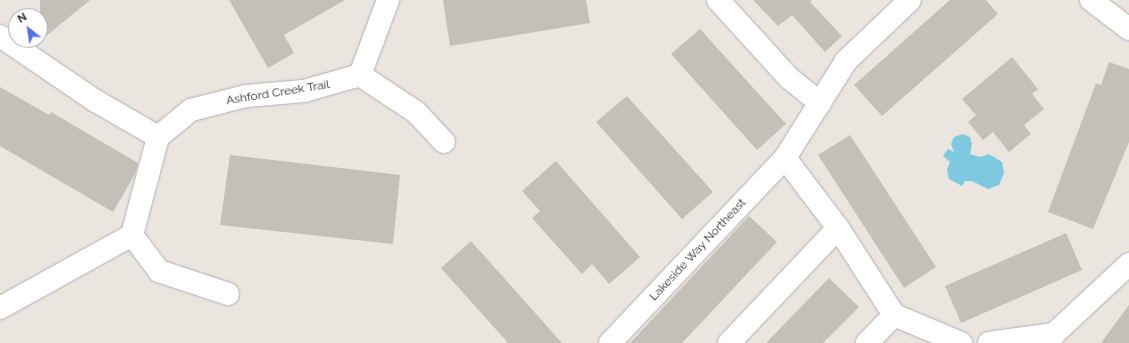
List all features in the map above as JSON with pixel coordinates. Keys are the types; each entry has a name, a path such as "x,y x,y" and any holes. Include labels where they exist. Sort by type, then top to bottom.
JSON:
{"street":[{"path":"388,0 360,76 416,112 444,142"},
{"path":"718,0 789,78 820,103"},
{"name":"Lakeside Way Northeast","path":"610,343 785,158 846,61 910,0"},
{"path":"1091,0 1129,29"},
{"path":"0,36 94,100 158,137 132,235 0,308"},
{"name":"Ashford Creek Trail","path":"158,137 191,110 246,96 304,92 360,76"},
{"path":"785,158 838,228 894,315 961,343"},
{"path":"729,343 838,228"},
{"path":"132,235 159,271 228,294"},
{"path":"990,343 1054,334 1129,264"},
{"path":"868,343 894,315"}],"water":[{"path":"963,134 970,137 972,144 970,154 980,157 989,154 1002,162 1004,173 999,185 988,189 972,181 965,181 962,186 949,179 947,169 950,162 943,156 948,149 954,152 951,144 954,137"}],"building":[{"path":"40,0 90,0 48,34 48,8 40,8"},
{"path":"229,0 345,0 284,35 294,53 268,68"},
{"path":"443,0 586,0 590,23 450,46"},
{"path":"753,0 812,0 810,2 842,36 825,52 792,15 778,26"},
{"path":"950,0 986,0 998,14 882,116 854,85"},
{"path":"700,29 786,124 757,150 671,54"},
{"path":"1012,57 1038,89 1032,94 1044,109 1024,125 1031,134 1009,152 993,132 983,140 968,122 976,115 962,99"},
{"path":"1109,62 1129,69 1129,142 1093,229 1048,212 1096,83 1101,85"},
{"path":"0,87 49,115 51,112 138,163 135,174 113,212 0,146"},
{"path":"627,96 713,192 682,219 596,122"},
{"path":"850,135 936,267 904,288 818,155"},
{"path":"230,155 400,175 393,244 220,225"},
{"path":"556,161 640,257 609,284 592,264 582,274 532,218 540,211 522,191"},
{"path":"749,216 777,242 682,343 630,343"},
{"path":"1066,233 1082,270 961,323 945,286"},
{"path":"471,241 562,343 508,343 441,268"},
{"path":"829,278 859,307 823,343 766,343"},
{"path":"1129,305 1129,343 1101,343"}]}
